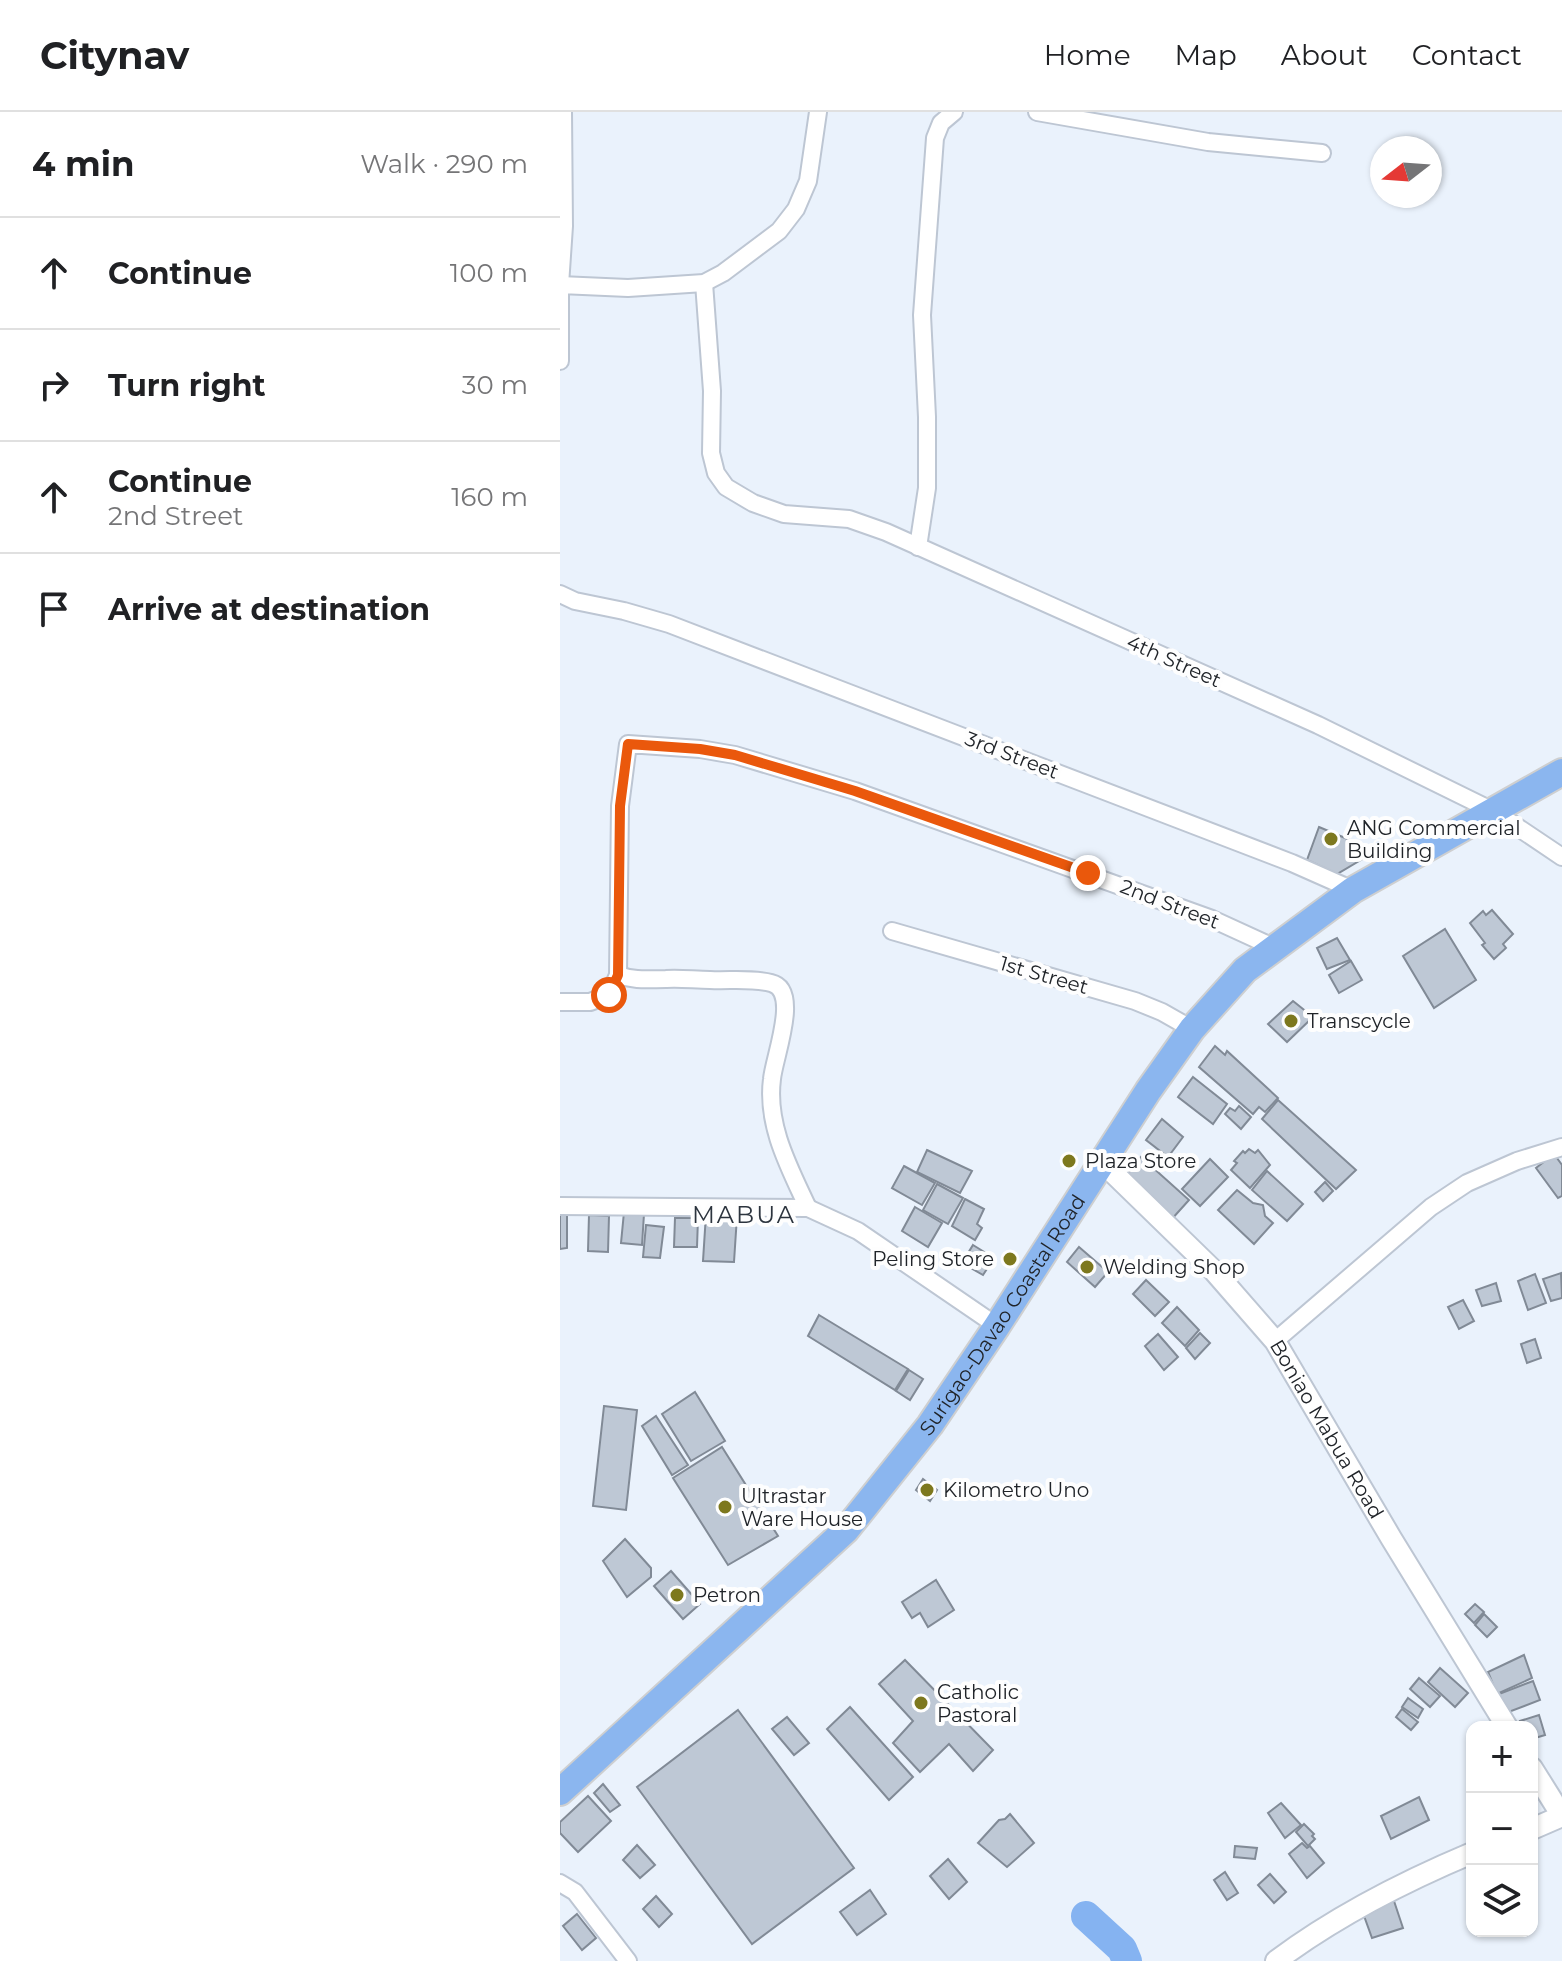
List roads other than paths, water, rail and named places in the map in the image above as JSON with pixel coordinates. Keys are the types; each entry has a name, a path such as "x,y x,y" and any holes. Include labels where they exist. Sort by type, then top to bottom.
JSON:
{"highway":[{"name":"Surigao-Davao Coastal Road","path":"560,1792 846,1530 930,1425 1148,1091 1192,1029 1245,970 1353,890 1562,772"}],"street":[{"path":"560,361 563,112"},
{"path":"560,285 628,288 704,283 723,273 779,231 796,209 808,181 818,112"},
{"path":"918,547 927,488 922,315 935,138 941,123 954,112"},
{"path":"1037,112 1208,142 1322,153"},
{"name":"4th Street","path":"704,283 712,391 711,453 716,473 726,487 753,503 784,514 849,519 918,547 1318,725 1495,812 1562,857"},
{"name":"3rd Street","path":"560,594 575,601 669,624 1277,857 1353,890"},
{"name":"2nd Street","path":"618,975 620,806 628,744 735,755 869,796 1212,919 1273,947"},
{"name":"1st Street","path":"892,931 1135,1001 1192,1029"},
{"path":"560,1002 590,1002 609,995 618,975 631,980 753,980 776,984 783,990 787,1006 774,1058 770,1095 772,1117 808,1208"},
{"path":"1275,1341 1431,1207 1467,1183 1517,1161 1562,1147"},
{"name":"Boniao Mabua Road","path":"1103,1163 1214,1271 1275,1341 1503,1721"},
{"path":"560,1206 808,1208 858,1231 997,1326"},
{"path":"1538,1778 1562,1816 1538,1826"},
{"path":"1276,1961 1310,1936 1379,1896 1466,1856"},
{"path":"560,1883 575,1892 628,1961"}],"waterway":[{"path":"1086,1916 1122,1949 1127,1961"}],"place":[{"name":"ANG Commercial Building","path":"1331,839"},
{"name":"Transcycle","path":"1291,1021"},
{"name":"Plaza Store","path":"1069,1161"},
{"name":"Peling Store","path":"1010,1259"},
{"name":"Welding Shop","path":"1087,1267"},
{"name":"Kilometro Uno","path":"927,1490"},
{"name":"Ultrastar Ware House","path":"725,1507"},
{"name":"Petron","path":"677,1595"},
{"name":"Catholic Pastoral","path":"921,1703"}],"district":[{"name":"MABUA","path":"744,1214"}]}
